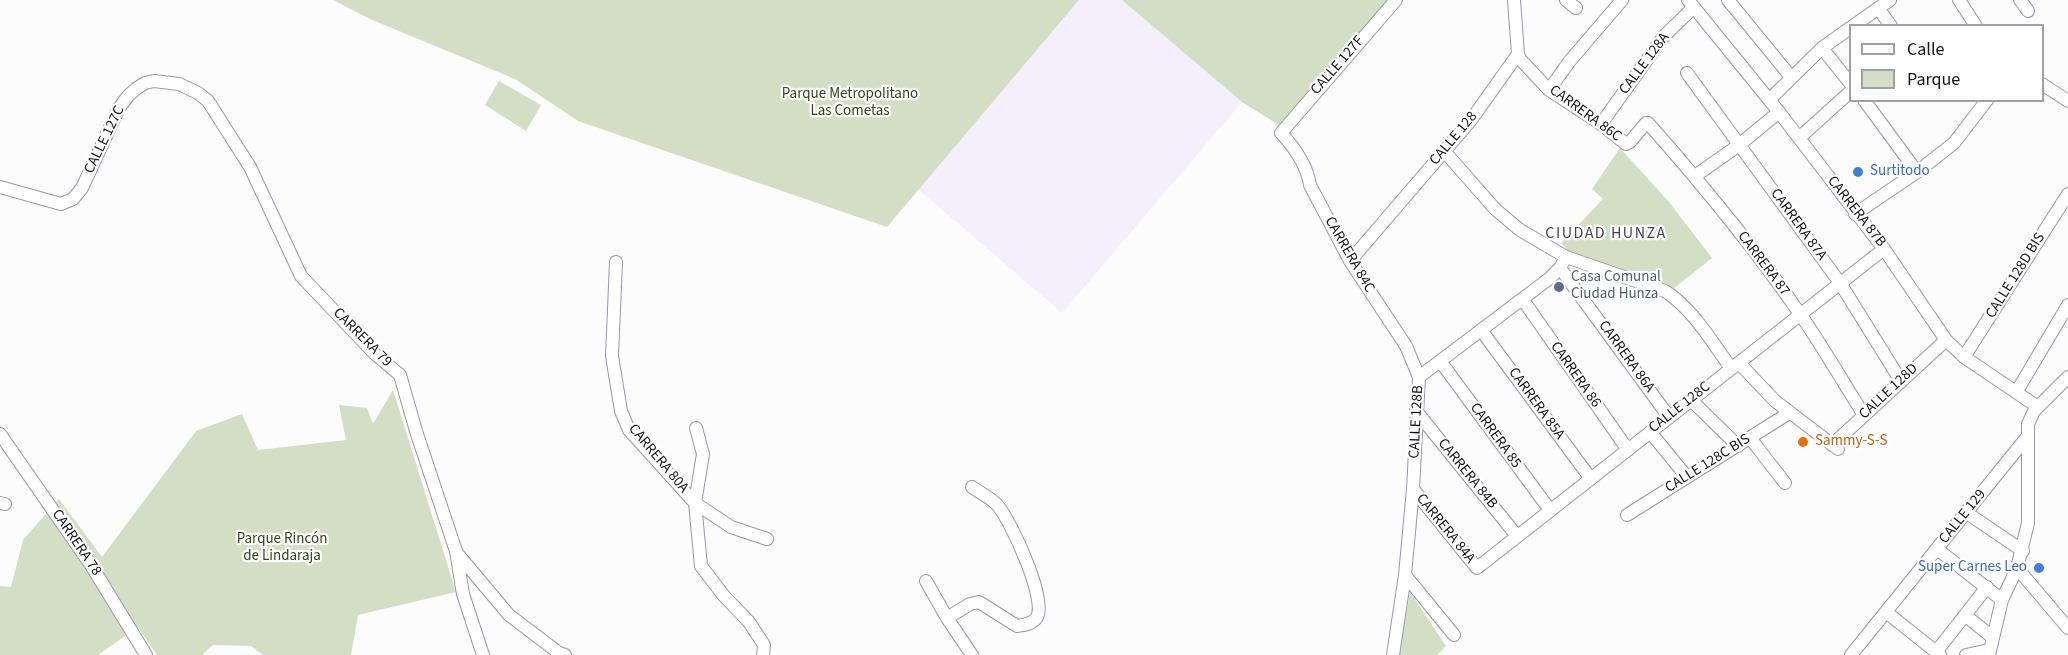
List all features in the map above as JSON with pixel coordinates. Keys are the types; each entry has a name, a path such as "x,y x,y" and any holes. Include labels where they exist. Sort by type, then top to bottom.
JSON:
{"street":[{"name":"CALLE 127F","path":"1281,133 1396,0"},
{"path":"1514,0 1518,54"},
{"path":"1566,0 1576,8"},
{"path":"1549,90 1569,62 1622,0"},
{"path":"1728,0 1791,77"},
{"path":"1855,24 1890,0"},
{"path":"1959,0 1975,24"},
{"path":"2020,0 2028,11"},
{"name":"CARRERA 87B","path":"1691,4 1779,112 1884,249 1946,340 1965,357 2038,407"},
{"name":"CALLE 128A","path":"1600,124 1664,36 1691,4"},
{"path":"1878,8 1890,24"},
{"path":"1769,100 1822,48 1849,28"},
{"path":"1822,48 1849,81"},
{"name":"CARRERA 86C","path":"1518,54 1549,90 1626,144 1648,123"},
{"name":"CALLE 128","path":"1350,261 1471,120 1518,54"},
{"name":"CARRERA 87A","path":"1687,73 1840,283 1901,381"},
{"name":"CALLE 127C","path":"0,187 61,204 73,199 78,194 119,108 128,96 145,83 154,81"},
{"name":"CARRERA 79","path":"154,81 179,84 198,93 208,101 250,167 301,276 374,353 400,375 456,551 463,594 483,655"},
{"path":"2044,85 2068,101"},
{"path":"1798,138 1849,94"},
{"path":"1865,102 1917,172"},
{"path":"1855,214 1917,172 1954,143 1985,102"},
{"path":"1695,176 1739,145 1779,112"},
{"name":"CARRERA 87","path":"1648,123 1695,176 1800,314 1864,415"},
{"name":"CARRERA 84C","path":"1281,133 1292,145 1350,261 1406,346 1419,377"},
{"path":"1445,152 1495,209 1563,263 1665,291 1672,296 1735,365 1789,413"},
{"name":"CALLE 128D BIS","path":"1965,357 2068,194"},
{"name":"CALLE 128C","path":"1477,568 1884,249"},
{"name":"CARRERA 80A","path":"616,262 612,356 621,411 629,430 695,503 731,527 767,539"},
{"name":"CALLE 128B","path":"1393,655 1405,575 1413,489 1419,377 1523,300 1563,263"},
{"name":"CARRERA 86A","path":"1563,263 1670,417"},
{"name":"CARRERA 86","path":"1523,300 1628,450"},
{"path":"2017,391 2068,305"},
{"name":"CARRERA 85A","path":"1481,330 1591,479"},
{"name":"CALLE 128D","path":"1789,413 1836,447 1864,415 1946,340"},
{"name":"CARRERA 85","path":"1440,361 1550,510"},
{"name":"CALLE 129","path":"1851,655 2027,437 2031,417 2038,407 2068,377"},
{"path":"1692,400 1738,446"},
{"name":"CARRERA 84B","path":"1416,411 1517,536"},
{"name":"CALLE 128C BIS","path":"1627,515 1789,413"},
{"path":"696,428 703,454 695,503 701,566 724,596 749,622 764,645 763,655"},
{"path":"1650,432 1687,477"},
{"name":"CARRERA 78","path":"0,434 91,565 146,655"},
{"path":"1990,647 2002,600 2023,551 2028,523 2027,437"},
{"path":"1750,438 1785,483"},
{"path":"947,618 970,604 979,602 1017,626 1030,624 1037,616 1039,605 1028,561 998,505 972,487"},
{"name":"CARRERA 84A","path":"1413,489 1477,568"},
{"path":"1967,513 2023,551"},
{"path":"1937,549 2002,600"},
{"path":"456,551 509,615 559,653 565,655"},
{"path":"2017,568 2068,628"},
{"path":"1405,575 1454,635"},
{"path":"926,581 972,655"},
{"path":"1886,612 1938,654 1987,587"},
{"path":"1965,615 1990,647"},
{"path":"1966,655 1990,647"}],"shaded area":[{"path":"1079,0 1122,0 1242,102 1062,313 918,189"}],"green space":[{"name":"Parque Metropolitano Las Cometas","path":"333,0 1079,0 887,227 578,121 515,79 370,19"},
{"path":"1122,0 1395,0 1287,130 1242,102"},
{"path":"499,81 541,105 526,131 485,105"},
{"path":"1620,148 1669,202 1712,258 1673,289 1569,252 1561,243 1603,199 1592,189"},
{"name":"Parque Rincón de Lindaraja","path":"393,390 456,592 358,615 351,655 263,655 251,646 213,645 202,655 157,655 138,627 98,655 0,655 0,586 11,587 23,540 59,499 102,557 196,431 242,414 258,450 346,440 339,405 367,408 373,424"},
{"path":"1410,592 1446,646 1437,655 1399,655"}],"place":[{"name":"Surtitodo","path":"1858,172"},
{"name":"Casa Comunal Ciudad Hunza","path":"1559,287"},
{"name":"Sammy-S-S","path":"1803,442"},
{"name":"Super Carnes Leo","path":"2039,568"}],"district":[{"name":"CIUDAD HUNZA","path":"1606,234"}]}
